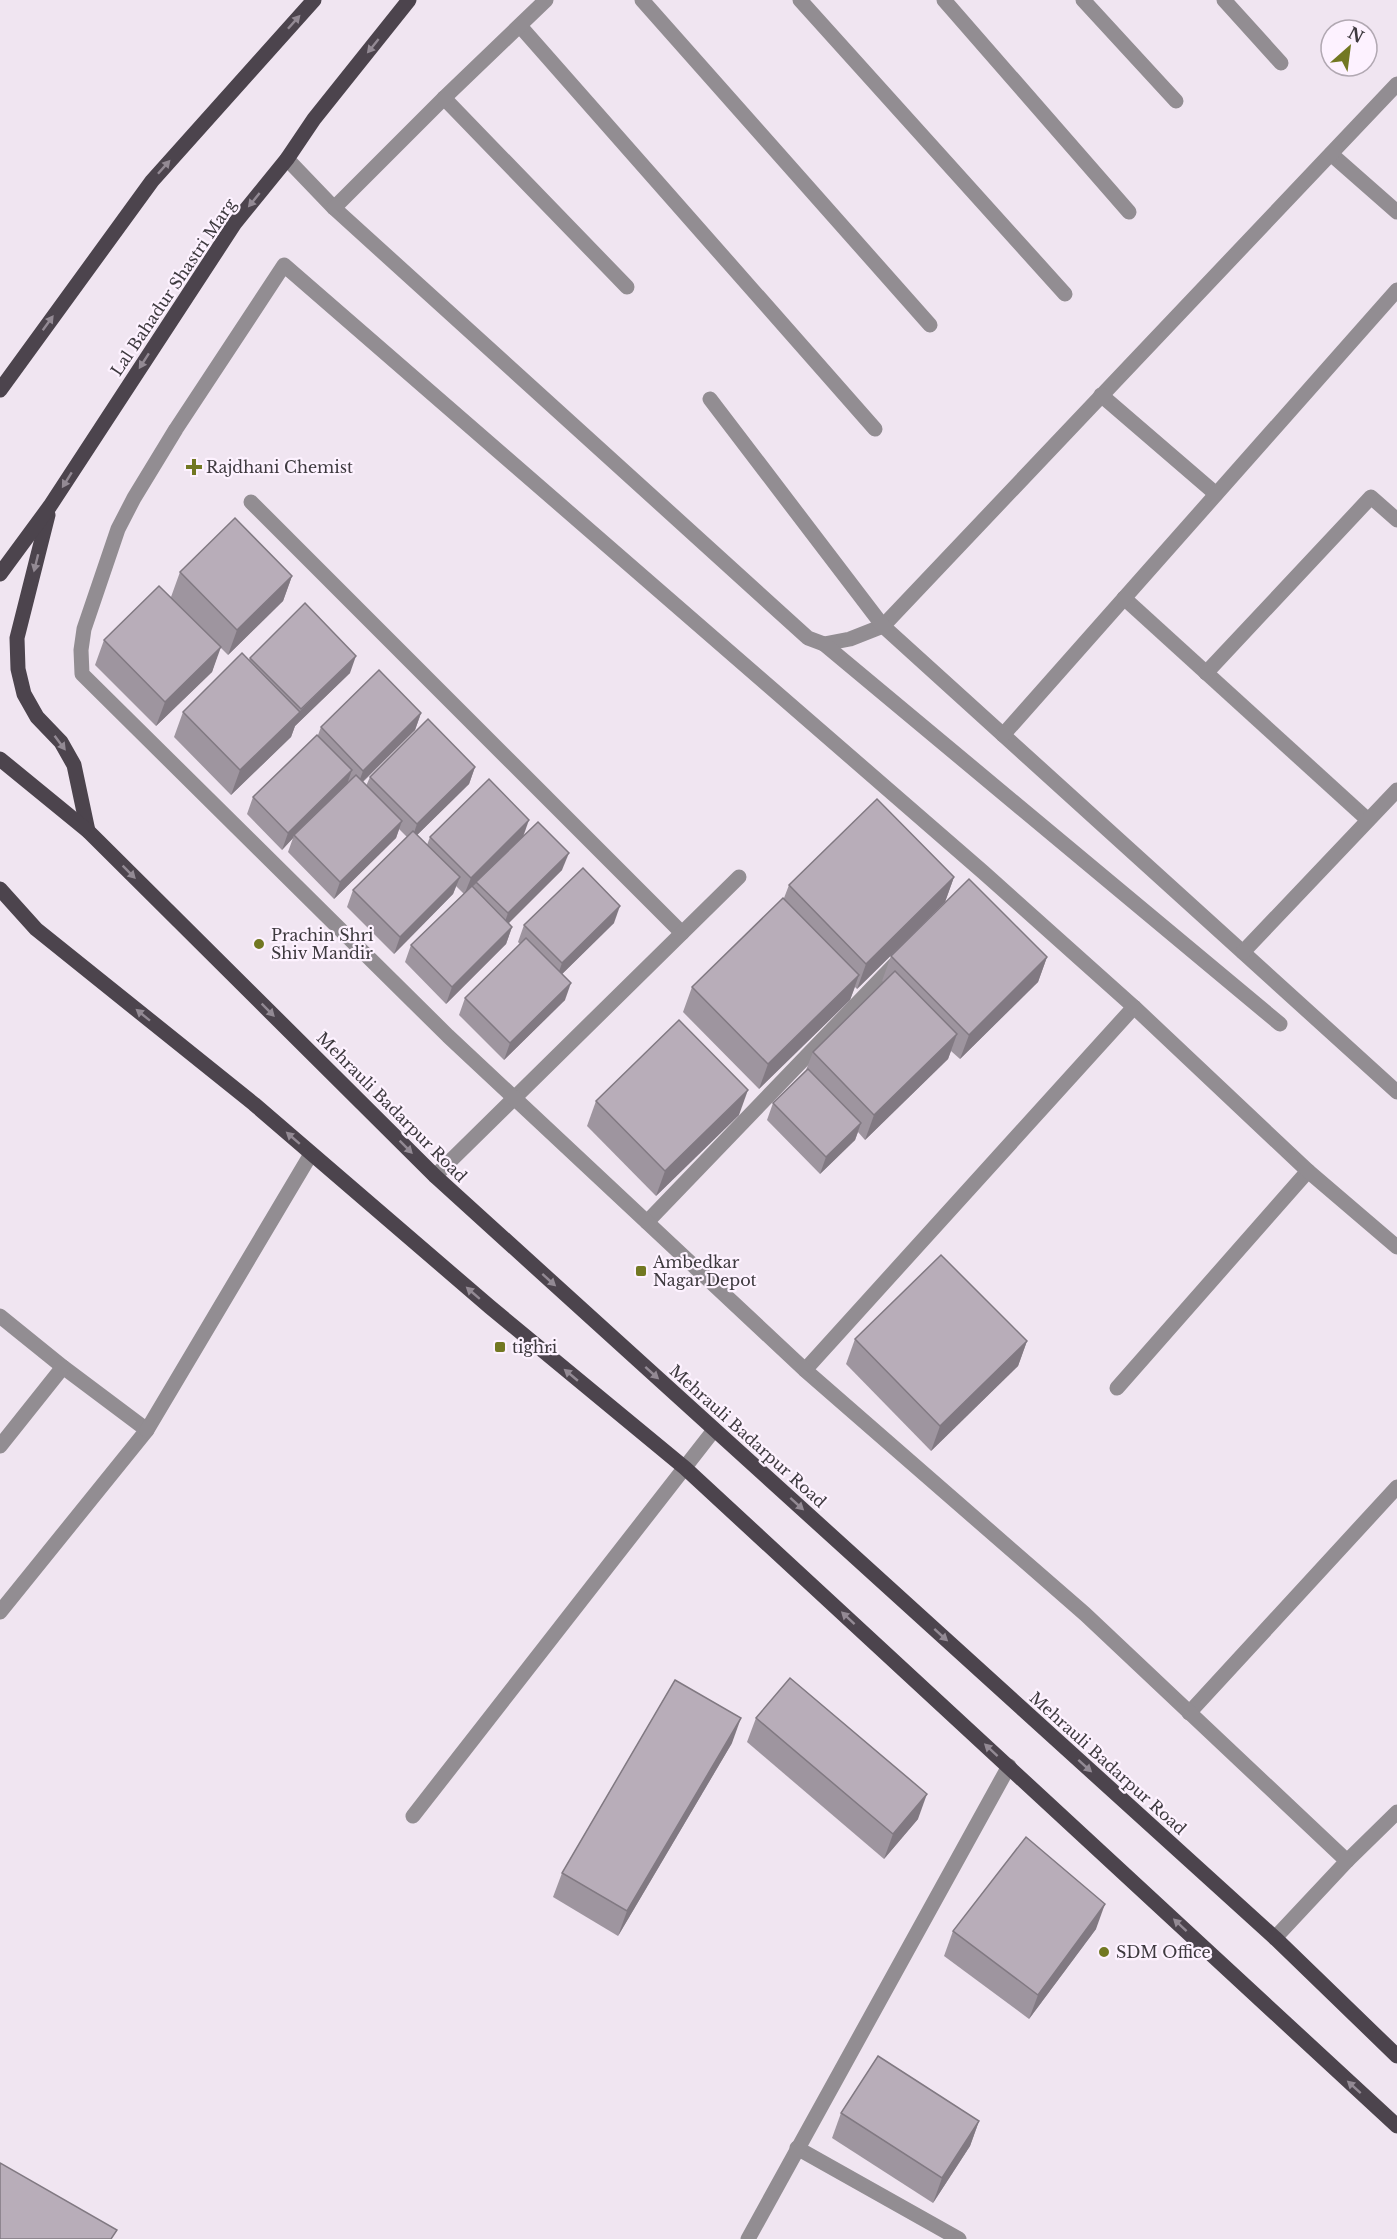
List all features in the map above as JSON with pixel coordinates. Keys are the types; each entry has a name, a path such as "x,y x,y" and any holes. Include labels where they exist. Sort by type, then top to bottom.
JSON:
{"main road":[{"path":"0,390 152,181 314,0"},
{"name":"Lal Bahadur Shastri Marg","path":"0,574 51,506 235,223 409,0"},
{"path":"51,506 17,638 18,669 24,694 37,717 61,742 74,765 88,831"},
{"name":"Mehrauli Badarpur Road","path":"0,759 88,831 435,1176 1275,1938 1397,2056"},
{"path":"0,889 36,929 254,1104 550,1357 685,1468 1397,2126"}],"street":[{"path":"334,208 546,0"},
{"path":"642,0 930,325"},
{"path":"800,0 1065,294"},
{"path":"944,0 1129,212"},
{"path":"1083,0 1176,101"},
{"path":"1224,0 1281,63"},
{"path":"520,26 875,429"},
{"path":"824,644 850,639 883,626 1397,84"},
{"path":"444,98 627,287"},
{"path":"1331,154 1397,212"},
{"path":"287,159 334,208 808,638 824,644 1280,1024"},
{"path":"1347,1862 1085,1614 805,1370 514,1098 448,1036 82,674 81,650 84,629 118,529 176,429 284,265 979,877 1134,1008 1308,1171 1397,1247"},
{"path":"1003,735 1397,290"},
{"path":"1101,395 1216,494"},
{"path":"710,399 883,626 1397,1092"},
{"path":"1206,673 1371,497 1397,520"},
{"path":"251,502 682,933"},
{"path":"1124,598 1368,820"},
{"path":"1243,952 1397,790"},
{"path":"435,1176 739,877"},
{"path":"647,1222 909,949"},
{"path":"805,1370 1134,1008"},
{"path":"0,1612 147,1430 311,1154"},
{"path":"1117,1388 1308,1171"},
{"path":"0,1316 147,1430"},
{"path":"0,1446 63,1366"},
{"path":"413,1816 714,1430"},
{"path":"1189,1713 1397,1487"},
{"path":"748,2239 1009,1766"},
{"path":"1275,1938 1397,1812"},
{"path":"797,2148 959,2239"}],"building":[{"path":"235,518 292,576 237,630 180,572"},
{"path":"159,586 221,647 165,702 104,640"},
{"path":"305,603 356,656 301,709 250,658"},
{"path":"242,653 300,712 240,770 183,712"},
{"path":"379,670 421,713 363,771 321,727"},
{"path":"428,719 475,767 417,824 370,777"},
{"path":"317,735 352,770 288,833 253,797"},
{"path":"356,775 402,821 340,882 294,835"},
{"path":"489,779 529,820 471,878 430,837"},
{"path":"877,799 954,877 866,964 789,885"},
{"path":"538,822 569,853 508,913 476,882"},
{"path":"413,831 460,877 400,937 353,890"},
{"path":"583,868 620,906 562,963 524,925"},
{"path":"969,879 1047,957 969,1035 891,956"},
{"path":"472,886 512,927 452,987 411,945"},
{"path":"783,898 859,975 768,1064 692,987"},
{"path":"526,938 571,983 510,1043 465,998"},
{"path":"895,971 957,1034 874,1115 813,1052"},
{"path":"679,1020 748,1090 665,1171 596,1101"},
{"path":"808,1069 861,1123 826,1157 773,1103"},
{"path":"941,1255 1027,1341 940,1426 855,1339"},
{"path":"790,1678 927,1794 893,1834 756,1718"},
{"path":"675,1680 741,1718 627,1911 562,1873"},
{"path":"1026,1837 1105,1904 1038,1995 953,1931"},
{"path":"878,2056 979,2121 942,2178 841,2113"},
{"path":"0,2163 117,2230 111,2239 0,2239"}],"place":[{"name":"Rajdhani Chemist","path":"194,467"},
{"name":"Prachin Shri Shiv Mandir","path":"259,944"},
{"name":"Ambedkar Nagar Depot","path":"641,1271"},
{"name":"tighri","path":"500,1347"},
{"name":"SDM Office","path":"1104,1952"}]}
